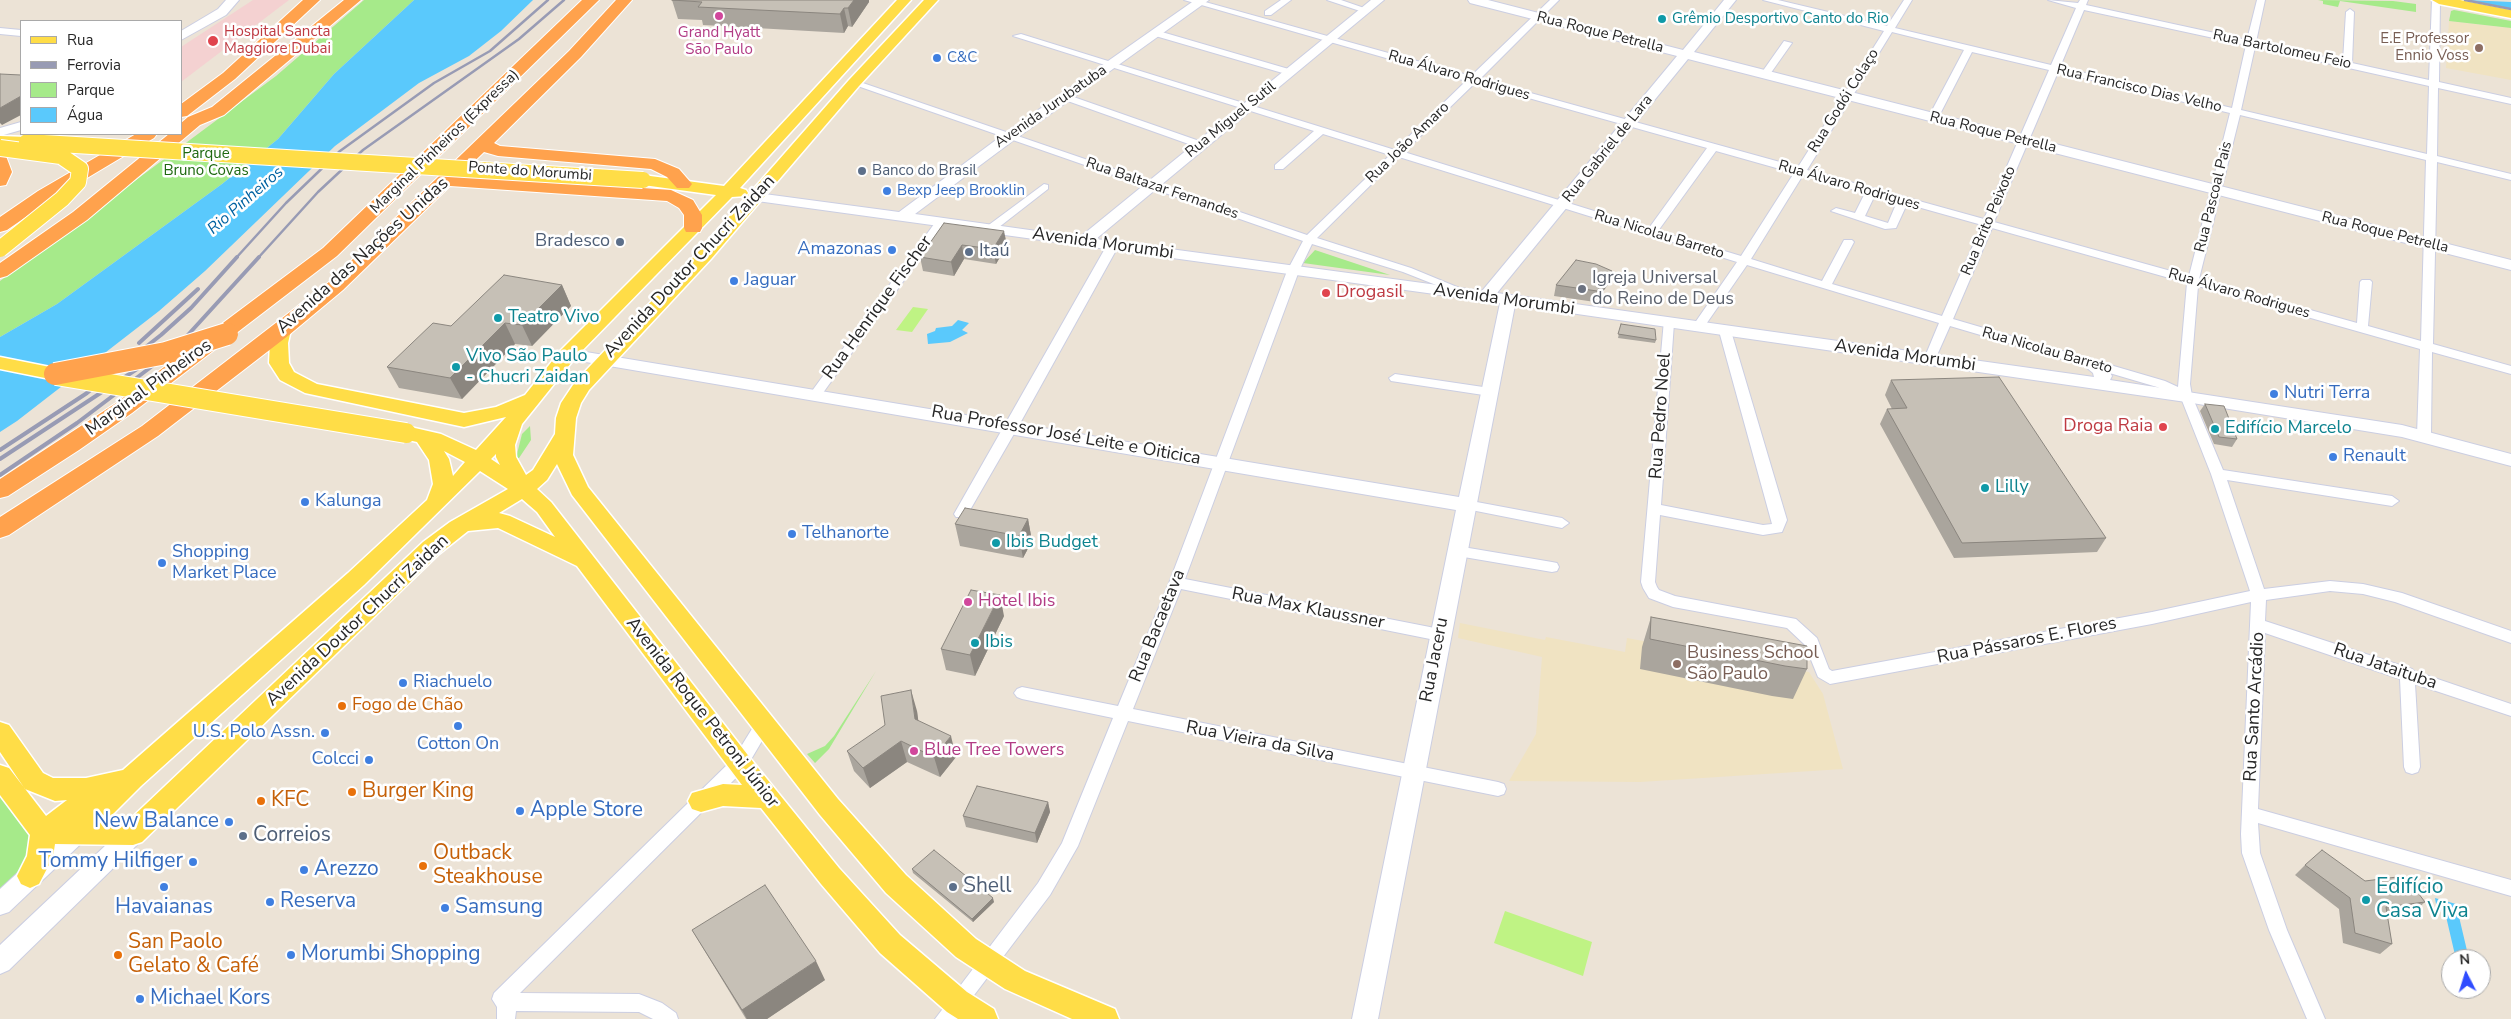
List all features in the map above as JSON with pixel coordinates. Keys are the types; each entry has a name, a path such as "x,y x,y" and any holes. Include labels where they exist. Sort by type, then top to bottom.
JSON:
{"highway":[{"path":"182,103 250,41 296,6 311,0"},
{"path":"184,125 229,76 311,0"},
{"path":"184,125 332,0"},
{"path":"184,125 218,111 353,0"},
{"name":"Marginal Pinheiros (Expressa)","path":"295,280 358,228 591,0"},
{"path":"498,90 614,2"},
{"path":"55,374 109,366 185,348 227,334 272,313 302,296 350,258 480,127 551,63 614,2"},
{"name":"Avenida das Nações Unidas","path":"0,529 129,446 282,330 359,264 448,180 614,2"},
{"path":"0,211 133,135"},
{"path":"0,226 20,211 146,135"},
{"path":"0,272 80,216 173,135"},
{"path":"484,142 489,148 498,151 655,164 673,173 683,184"},
{"path":"478,181 482,170 487,166 528,154"},
{"path":"0,160 3,172 0,181"},
{"path":"448,180 671,196 686,204 693,215 692,228"},
{"name":"Marginal Pinheiros","path":"0,490 117,413 295,280"}],"main road":[{"path":"614,2 632,0"},
{"name":"Avenida Doutor Chucri Zaidan","path":"133,834 432,548 458,527 524,489 540,475 564,435 571,403 582,386 604,360 757,198 854,83 930,0"},
{"path":"2438,0 2511,14"},
{"name":"Avenida Doutor Chucri Zaidan","path":"78,832 132,778 352,583 436,504 517,417 568,354 729,191 896,3"},
{"path":"0,141 25,138"},
{"name":"Ponte do Morumbi","path":"25,138 643,180"},
{"path":"0,148 44,152 61,156 71,161 80,169 78,182 62,199 0,250"},
{"path":"683,184 714,176 757,160"},
{"name":"Avenida Morumbi","path":"643,180 729,191 757,198"},
{"path":"282,330 279,344 279,363 287,376 312,389 464,420 500,412 532,398"},
{"path":"0,363 421,437 452,437 466,432 469,425 464,420"},
{"path":"517,417 505,445 506,457 524,489"},
{"path":"564,435 563,456 579,490 829,807 896,884 966,948 1015,980 1105,1019"},
{"path":"421,437 434,450 442,474 442,484 436,504"},
{"name":"Avenida Roque Petroni Júnior","path":"421,437 478,460 524,489 544,507 740,763 830,876 950,1010 984,1019"},
{"path":"458,527 482,521 502,521 584,560"},
{"path":"0,732 34,781 55,790 107,786 132,778"},
{"path":"0,776 43,832 40,857 30,876"},
{"path":"43,832 80,804 86,789"},
{"path":"701,801 723,795 768,798"},
{"path":"43,832 133,834"}],"street":[{"path":"182,35 222,12 230,0"},
{"path":"1268,13 1287,0"},
{"path":"1331,0 1366,10"},
{"name":"Rua Miguel Sutil","path":"1084,241 1378,0"},
{"name":"Rua Roque Petrella","path":"1474,0 2511,265"},
{"name":"Rua João Amaro","path":"1293,271 1309,239 1554,0"},
{"name":"Rua Gabriel de Lara","path":"1478,296 1562,205 1730,0"},
{"name":"Rua Francisco Dias Velho","path":"1767,0 2511,176"},
{"name":"Rua Godói Colaço","path":"1698,327 1744,261 1908,0"},
{"name":"Rua Bartolomeu Feio","path":"2052,0 2083,3 2347,65 2511,100"},
{"name":"Rua Pascoal Pais","path":"2186,396 2184,384 2193,281 2217,190 2261,0"},
{"path":"2424,435 2428,244 2438,0"},
{"name":"Avenida Jurubatuba","path":"902,217 1009,136 1155,33 1196,1"},
{"name":"Rua Álvaro Rodrigues","path":"1196,1 1712,148 2511,370"},
{"name":"Rua Brito Peixoto","path":"1930,359 2053,68 2083,3"},
{"path":"2347,65 2350,12"},
{"path":"0,31 20,33"},
{"path":"1155,33 1289,72"},
{"name":"Rua Nicolau Barreto","path":"1018,36 1946,323 2161,384 2186,396"},
{"path":"1765,74 1787,43"},
{"path":"1933,118 1969,49"},
{"name":"Rua Baltazar Fernandes","path":"854,83 1478,296"},
{"path":"1065,97 1201,145"},
{"path":"0,132 20,126"},
{"path":"1279,166 1321,130"},
{"path":"1651,232 1712,148"},
{"path":"990,229 1044,187"},
{"path":"1859,217 1871,192"},
{"name":"Avenida Morumbi","path":"757,198 1113,245 2186,396 2424,435 2511,460"},
{"path":"1836,211 1890,227 1903,201"},
{"name":"Rua Henrique Fischer","path":"816,394 941,222"},
{"path":"1825,286 1848,242"},
{"path":"961,514 1012,428 1113,245"},
{"name":"Rua Bacaetava","path":"950,1010 1044,889 1065,854 1176,583 1293,271"},
{"path":"2362,328 2366,282"},
{"name":"Rua Jaceru","path":"1365,1019 1508,301"},
{"name":"Rua Pedro Noel","path":"1654,509 1668,323"},
{"path":"1654,509 1764,530 1776,528 1779,525 1780,520 1726,331"},
{"name":"Rua Professor José Leite e Oiticica","path":"568,354 1222,463 1562,523"},
{"path":"2089,363 2099,369 2104,376 2100,382 2095,383"},
{"path":"1395,378 1490,392"},
{"name":"Rua Santo Arcádio","path":"2186,396 2218,474 2259,594 2248,834 2251,854 2278,930 2316,1019"},
{"path":"2218,474 2392,501"},
{"name":"Rua Pássaros E. Flores","path":"1654,509 1648,582 1654,594 1673,601 1791,623 1800,628 1812,642 1823,673 1830,678 2152,618 2259,594 2330,586 2362,588 2397,597 2511,637"},
{"path":"1457,551 1552,567"},
{"name":"Rua Max Klaussner","path":"1176,583 1440,635"},
{"name":"Rua Jataituba","path":"2259,625 2407,673 2511,710"},
{"path":"2407,673 2412,767"},
{"name":"Rua Vieira da Silva","path":"1022,693 1498,788"},
{"path":"505,1007 701,801 740,763 764,724"},
{"path":"2250,814 2511,888"},
{"name":"Avenida Doutor Chucri Zaidan","path":"0,904 78,832"},
{"name":"Avenida Doutor Chucri Zaidan","path":"0,962 133,834"},
{"path":"505,1007 638,1003 655,1009 669,1019"}],"shaded area":[{"name":"Hospital Sancta Maggiore Dubai","path":"253,0 289,0 182,81 182,46"},
{"name":"E.E Professor Ennio Voss","path":"2449,21 2511,28 2511,80 2446,68"},
{"path":"1460,623 1545,640 1546,637 1625,652 1627,638 1809,672 1823,694 1843,769 1640,782 1509,781 1536,734 1542,657 1458,638"}],"green space":[{"name":"Parque Bruno Covas","path":"364,0 414,0 334,74 278,139 222,184 57,304 0,337 0,281 276,76"},
{"path":"2318,0 2393,1 2416,4 2416,12 2340,1 2338,7 2323,4 2323,1"},
{"path":"2451,11 2511,21 2511,28 2449,21"},
{"path":"1315,250 1390,275 1303,263"},
{"path":"913,307 928,309 912,332 896,330"},
{"path":"530,426 531,440 519,458 516,458 522,434"},
{"path":"876,671 829,749 815,763 807,754 825,746 834,736"},
{"path":"0,797 34,842 19,876 0,894"},
{"path":"1505,911 1592,942 1583,976 1494,943"}],"water":[{"name":"Rio Pinheiros","path":"414,0 533,0 501,31 469,56 419,83 335,146 205,271 159,311 17,421 0,432 0,337 57,304 222,184 278,139 334,74"},
{"path":"958,320 969,323 962,330 968,333 950,342 928,344 927,334 935,331 936,328 952,326"},
{"path":"2435,898 2456,904 2467,949 2454,949 2445,912 2437,910"}],"building":[{"path":"672,0 854,0 840,14 698,7 702,2"},
{"path":"0,74 20,75 20,97 0,108"},
{"path":"944,223 1004,231 993,249 962,245 951,262 920,257"},
{"path":"1576,260 1596,264 1612,271 1597,291 1556,285"},
{"path":"504,275 562,285 522,325 505,323 450,378 387,367 433,323 451,326"},
{"path":"1621,324 1655,329 1656,340 1618,334"},
{"name":"Lilly","path":"1999,377 2106,538 1962,543 1887,409 1907,408 1891,380"},
{"path":"2205,404 2224,406 2237,439 2219,437"},
{"path":"965,508 1028,519 1019,536 955,524"},
{"path":"971,590 1000,595 970,655 941,649"},
{"path":"1651,617 1807,646 1807,669 1650,639"},
{"path":"911,690 915,719 951,736 934,757 901,741 863,768 847,751 885,725 881,696"},
{"path":"977,786 1048,802 1035,833 963,816"},
{"name":"Shell","path":"934,850 993,898 972,919 912,869"},
{"path":"2322,850 2365,881 2405,876 2425,902 2386,907 2392,944 2355,933 2350,898 2305,865"},
{"path":"765,885 816,961 742,1010 692,930"}],"waterway":[{"path":"2475,0 2511,7"}],"railway":[{"path":"236,258 286,203 340,151 434,83 490,51 548,0"},
{"path":"258,258 318,192 363,150 519,39 564,0"},
{"path":"2465,0 2511,9"},
{"path":"0,450 87,393 161,335 191,308 237,257"},
{"path":"0,475 77,423 176,348 259,257"},
{"path":"139,343 198,289"},
{"path":"0,459 137,369"}],"place":[{"name":"Grand Hyatt São Paulo","path":"719,16"},
{"name":"Grêmio Desportivo Canto do Rio","path":"1662,19"},
{"name":"Hospital Sancta Maggiore Dubai","path":"213,41"},
{"name":"E.E Professor Ennio Voss","path":"2479,48"},
{"name":"C&C","path":"937,58"},
{"name":"Banco do Brasil","path":"862,171"},
{"name":"Bexp Jeep Brooklin","path":"887,191"},
{"name":"Bradesco","path":"620,242"},
{"name":"Amazonas","path":"892,250"},
{"name":"Itaú","path":"969,252"},
{"name":"Jaguar","path":"734,281"},
{"name":"Igreja Universal do Reino de Deus","path":"1582,289"},
{"name":"Drogasil","path":"1326,293"},
{"name":"Teatro Vivo","path":"498,318"},
{"name":"Vivo São Paulo - Chucri Zaidan","path":"456,367"},
{"name":"Nutri Terra","path":"2274,394"},
{"name":"Droga Raia","path":"2163,427"},
{"name":"Edifício Marcelo","path":"2215,429"},
{"name":"Renault","path":"2333,457"},
{"name":"Lilly","path":"1985,488"},
{"name":"Kalunga","path":"305,502"},
{"name":"Telhanorte","path":"792,534"},
{"name":"Ibis Budget","path":"996,543"},
{"name":"Shopping Market Place","path":"162,563"},
{"name":"Hotel Ibis","path":"968,602"},
{"name":"Ibis","path":"975,643"},
{"name":"Business School São Paulo","path":"1677,664"},
{"name":"Riachuelo","path":"403,683"},
{"name":"Fogo de Chão","path":"342,706"},
{"name":"Cotton On","path":"458,726"},
{"name":"U.S. Polo Assn.","path":"325,733"},
{"name":"Blue Tree Towers","path":"914,751"},
{"name":"Colcci","path":"369,760"},
{"name":"Burger King","path":"352,792"},
{"name":"KFC","path":"261,801"},
{"name":"Apple Store","path":"520,811"},
{"name":"New Balance","path":"229,822"},
{"name":"Correios","path":"243,836"},
{"name":"Tommy Hilfiger","path":"193,862"},
{"name":"Outback Steakhouse","path":"423,866"},
{"name":"Arezzo","path":"304,870"},
{"name":"Havaianas","path":"164,887"},
{"name":"Shell","path":"953,887"},
{"name":"Edifício Casa Viva","path":"2366,900"},
{"name":"Reserva","path":"270,902"},
{"name":"Samsung","path":"445,908"},
{"name":"San Paolo Gelato & Café","path":"118,955"},
{"name":"Morumbi Shopping","path":"291,955"},
{"name":"Michael Kors","path":"140,999"}]}
